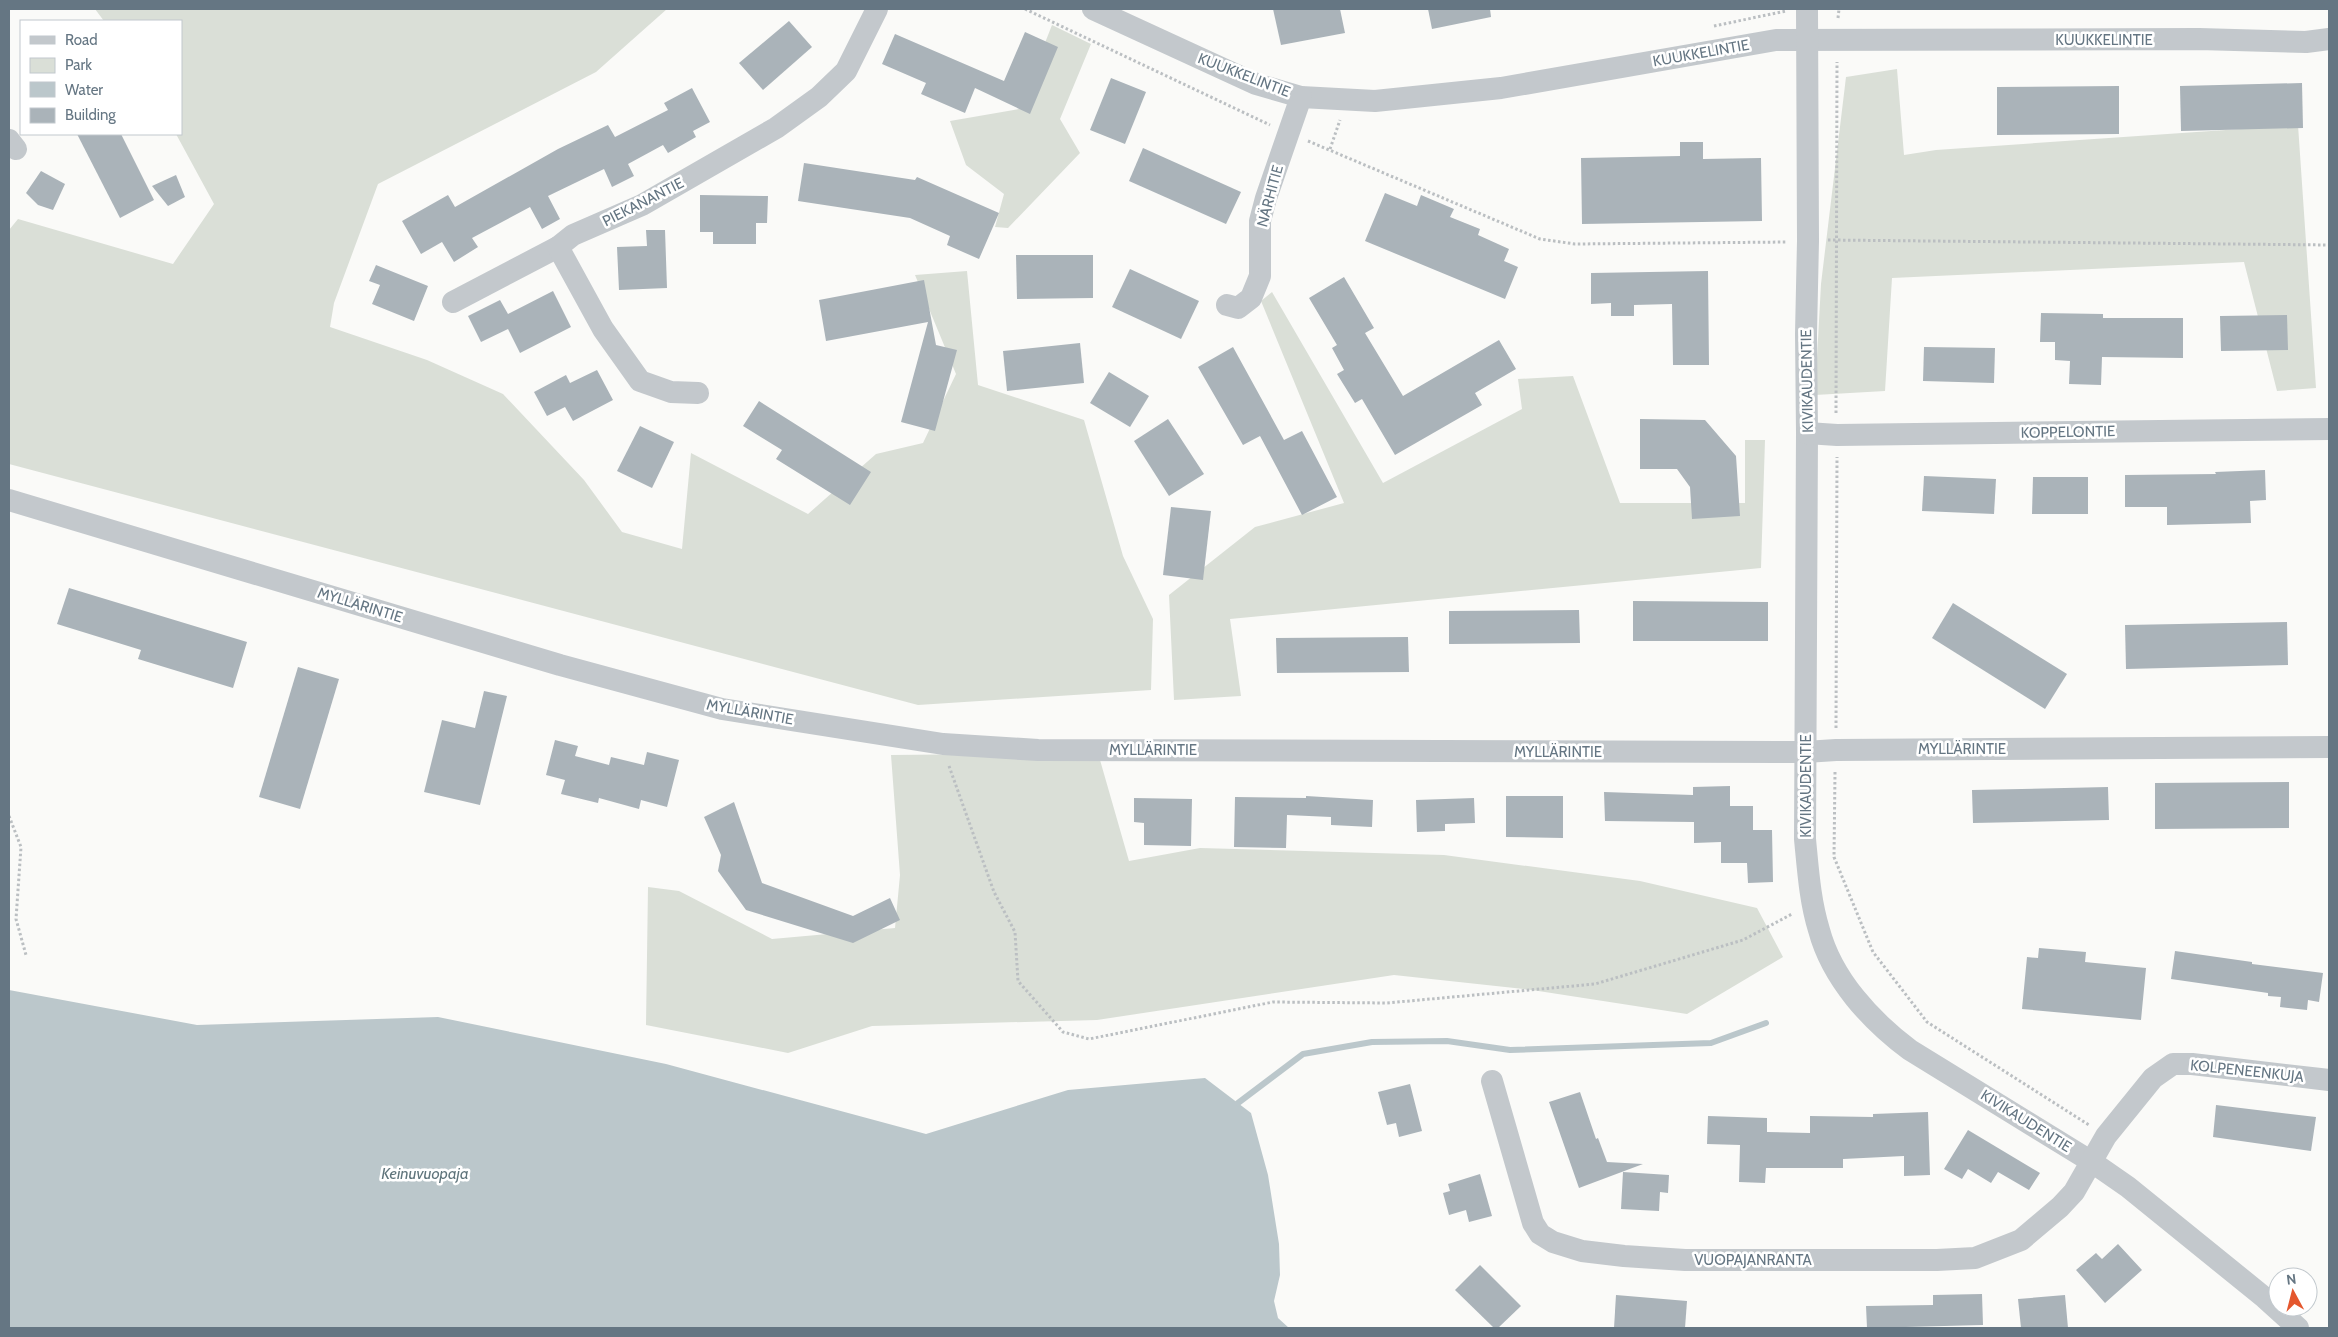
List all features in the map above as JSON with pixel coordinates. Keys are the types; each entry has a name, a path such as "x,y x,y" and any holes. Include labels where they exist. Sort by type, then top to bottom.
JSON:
{"street":[{"name":"PIEKANANTIE","path":"453,302 558,247 574,235 642,205 776,128 819,97 846,71 877,9"},
{"name":"KUUKKELINTIE","path":"1093,9 1256,84 1301,97 1375,101 1501,88 1776,40 1806,38 1934,40 2199,39 2306,42 2329,39"},
{"name":"KIVIKAUDENTIE","path":"1807,9 1808,242 1806,334 1805,839 1819,931 1833,964 1848,987 1885,1031 1910,1050 2092,1162 2128,1187 2265,1298 2298,1328"},
{"name":"NÄRHITIE","path":"1227,305 1238,308 1250,298 1260,276 1260,221 1266,198 1301,97"},
{"path":"558,247 603,329 640,380 671,392 698,394"},
{"name":"KOPPELONTIE","path":"1807,433 1837,435 2329,430"},
{"name":"MYLLÄRINTIE","path":"9,500 560,665 713,707 943,744 1038,750 1805,752 1836,750 2329,747"},
{"name":"KOLPENEENKUJA","path":"2092,1162 2106,1136 2153,1078 2173,1064 2192,1064 2329,1080"},
{"name":"VUOPAJANRANTA","path":"1492,1081 1533,1223 1540,1234 1553,1242 1582,1251 1685,1260 1937,1260 1975,1258 2021,1240 2040,1226 2074,1192 2092,1162"}],"path":[{"path":"1025,9 1288,133 1330,149 1405,184 1540,239 1575,244 1808,242 1836,240 2329,245"},
{"path":"1839,9 1837,38 1836,750 1834,857 1873,952 1927,1022 2106,1136"},
{"path":"1330,149 1342,115"},
{"path":"943,744 952,780 994,892 1015,932 1018,981 1064,1032 1089,1039 1273,1002 1386,1003 1596,984 1742,940 1788,917 1813,899"},
{"path":"9,816 21,847 16,919 26,955"}],"green space":[{"path":"95,9 667,9 596,72 378,184 334,303 330,327 427,360 503,394 584,480 622,532 682,549 691,453 808,514 876,454 923,443 956,374 915,275 967,271 978,385 1084,420 1123,556 1153,619 1151,690 918,705 9,464 9,230 18,219 173,264 214,204 177,135 182,135 182,20 103,20"},
{"path":"1052,25 1091,44 1060,119 1080,153 1008,228 995,227 1004,194 966,165 950,121 1019,109"},
{"path":"1897,69 1904,155 1936,150 2298,125 2316,388 2277,391 2244,262 1892,278 1885,391 1815,395 1821,284 1846,77"},
{"path":"1272,292 1383,483 1522,409 1518,379 1573,376 1620,503 1745,503 1745,440 1765,440 1761,568 1230,619 1241,696 1174,700 1169,595 1255,527 1344,503 1261,301"},
{"path":"1098,753 1129,861 1200,848 1444,855 1640,881 1757,908 1783,957 1687,1014 1532,990 1394,975 1097,1020 872,1026 788,1053 646,1025 648,887 679,891 772,939 895,928 900,875 891,755"}],"water":[{"name":"Keinuvuopaja","path":"9,990 197,1025 438,1017 666,1064 926,1134 1068,1090 1205,1078 1251,1113 1268,1175 1279,1244 1280,1275 1274,1301 1278,1318 1289,1328 9,1328"}],"building":[{"path":"1273,9 1340,9 1345,33 1281,45"},
{"path":"1428,9 1490,9 1491,17 1432,29"},
{"path":"789,21 812,47 763,90 739,63"},
{"path":"1025,32 1058,47 1030,114 975,88 965,113 921,94 926,83 882,64 895,34 1004,81"},
{"path":"1111,78 1146,92 1125,144 1090,130"},
{"path":"2302,83 2303,128 2181,131 2180,86"},
{"path":"2119,86 2119,134 1997,135 1997,87"},
{"path":"692,88 710,122 693,131 696,137 668,153 663,145 628,164 634,176 612,187 604,169 548,196 560,219 542,229 530,207 472,238 478,247 454,262 442,242 421,254 402,221 448,195 455,207 558,149 608,125 615,137 668,110 664,103"},
{"path":"78,135 122,135 154,200 120,218"},
{"path":"1680,142 1703,142 1703,159 1761,158 1762,221 1582,224 1581,158 1680,156"},
{"path":"1143,148 1241,192 1226,224 1129,181"},
{"path":"804,163 915,180 917,177 999,213 979,259 947,245 950,236 910,218 798,201"},
{"path":"41,171 65,184 53,210 38,205 26,193"},
{"path":"176,175 185,197 168,206 152,186"},
{"path":"1385,193 1417,206 1421,195 1454,209 1450,217 1480,229 1478,235 1509,249 1504,261 1518,267 1505,299 1365,241"},
{"path":"700,195 768,196 767,223 756,223 756,244 713,244 713,232 700,232"},
{"path":"646,230 665,230 667,288 619,290 617,247 647,246"},
{"path":"1016,255 1093,255 1093,298 1017,299"},
{"path":"376,265 428,286 414,321 372,304 380,285 369,281"},
{"path":"1130,269 1199,301 1181,339 1112,307"},
{"path":"1708,271 1709,365 1673,365 1672,304 1634,305 1634,316 1611,316 1611,303 1591,304 1591,273"},
{"path":"1344,277 1374,328 1365,333 1403,396 1499,340 1516,369 1475,393 1482,405 1395,455 1362,399 1355,403 1337,374 1344,370 1332,348 1337,345 1309,298"},
{"path":"924,280 936,345 957,350 935,431 901,422 928,322 826,341 819,300"},
{"path":"553,291 571,327 520,353 508,329 481,342 468,316 500,300 508,314"},
{"path":"2041,313 2103,314 2103,318 2183,318 2183,358 2102,357 2101,385 2069,384 2070,361 2055,360 2055,342 2040,342"},
{"path":"2287,315 2288,350 2221,351 2220,316"},
{"path":"1080,343 1084,383 1007,391 1003,351"},
{"path":"1233,347 1284,440 1302,431 1337,497 1302,515 1260,436 1243,445 1198,367"},
{"path":"1924,347 1995,348 1994,383 1923,381"},
{"path":"597,370 613,400 573,421 565,407 547,416 534,392 566,375 570,383"},
{"path":"1109,372 1149,396 1130,427 1090,403"},
{"path":"759,401 871,472 850,505 776,459 782,450 743,426"},
{"path":"1168,419 1204,474 1169,496 1134,441"},
{"path":"1640,419 1705,420 1736,456 1740,516 1692,519 1690,487 1677,469 1640,469"},
{"path":"640,426 674,442 652,488 617,471"},
{"path":"2265,470 2266,500 2250,501 2251,523 2167,525 2167,507 2125,507 2125,475 2216,474 2215,472"},
{"path":"1924,476 1996,479 1994,514 1922,511"},
{"path":"2033,477 2088,477 2088,514 2032,514"},
{"path":"1171,507 1211,511 1203,580 1163,575"},
{"path":"69,588 247,642 233,688 138,659 141,650 57,624"},
{"path":"1633,601 1768,602 1768,641 1633,641"},
{"path":"1953,603 2067,674 2045,709 1932,638"},
{"path":"1579,610 1580,643 1449,644 1449,611"},
{"path":"2287,622 2288,665 2126,669 2125,625"},
{"path":"1408,637 1409,672 1277,673 1276,638"},
{"path":"298,667 339,679 300,809 259,797"},
{"path":"484,691 507,696 480,805 424,792 442,720 475,728"},
{"path":"555,740 578,746 575,756 609,765 611,757 644,765 647,752 679,760 667,807 641,800 639,809 599,798 598,803 561,794 565,780 546,775"},
{"path":"2289,782 2289,828 2155,829 2155,783"},
{"path":"1730,786 1730,806 1753,806 1753,830 1772,830 1773,882 1748,883 1747,863 1721,863 1721,842 1694,843 1694,822 1605,821 1604,792 1693,795 1693,787"},
{"path":"2108,787 2109,820 1973,823 1972,790"},
{"path":"1306,796 1373,800 1372,827 1331,825 1331,817 1287,815 1286,848 1234,847 1235,797 1306,798"},
{"path":"1506,796 1563,796 1563,838 1506,837"},
{"path":"1134,798 1192,799 1191,846 1144,845 1144,823 1134,822"},
{"path":"1474,798 1475,823 1445,824 1445,831 1417,832 1416,800"},
{"path":"734,802 762,883 853,916 890,898 900,920 853,943 746,910 718,871 721,855 704,817"},
{"path":"2039,948 2086,952 2085,962 2146,968 2141,1020 2022,1009 2027,957 2038,958"},
{"path":"2175,951 2252,962 2252,964 2323,973 2319,1002 2308,1000 2307,1010 2280,1007 2281,997 2268,996 2268,993 2171,979"},
{"path":"1410,1084 1422,1131 1399,1137 1396,1123 1387,1125 1378,1092"},
{"path":"1580,1092 1596,1139 1598,1138 1607,1162 1643,1164 1579,1188 1549,1102"},
{"path":"2216,1105 2316,1117 2311,1151 2213,1137"},
{"path":"1928,1112 1930,1175 1904,1176 1904,1156 1843,1159 1843,1168 1766,1168 1765,1183 1739,1182 1740,1145 1707,1144 1708,1116 1767,1118 1767,1132 1810,1133 1810,1116 1873,1117 1873,1114"},
{"path":"1968,1130 2040,1173 2029,1190 1998,1172 1991,1183 1968,1169 1962,1179 1944,1169"},
{"path":"1623,1172 1669,1175 1668,1193 1660,1192 1659,1211 1621,1209"},
{"path":"1480,1174 1492,1216 1469,1222 1466,1210 1449,1215 1443,1193 1450,1191 1448,1184"},
{"path":"2118,1244 2142,1270 2105,1303 2076,1270 2096,1253 2102,1259"},
{"path":"1480,1265 1521,1306 1498,1328 1494,1328 1455,1290"},
{"path":"1982,1294 1983,1325 1867,1328 1866,1306 1933,1305 1933,1295"},
{"path":"1616,1295 1687,1301 1685,1328 1614,1328"},
{"path":"2065,1295 2068,1328 2021,1328 2018,1299"}],"waterway":[{"path":"1238,1103 1303,1054 1372,1042 1447,1041 1510,1050 1711,1043 1766,1023"}]}
